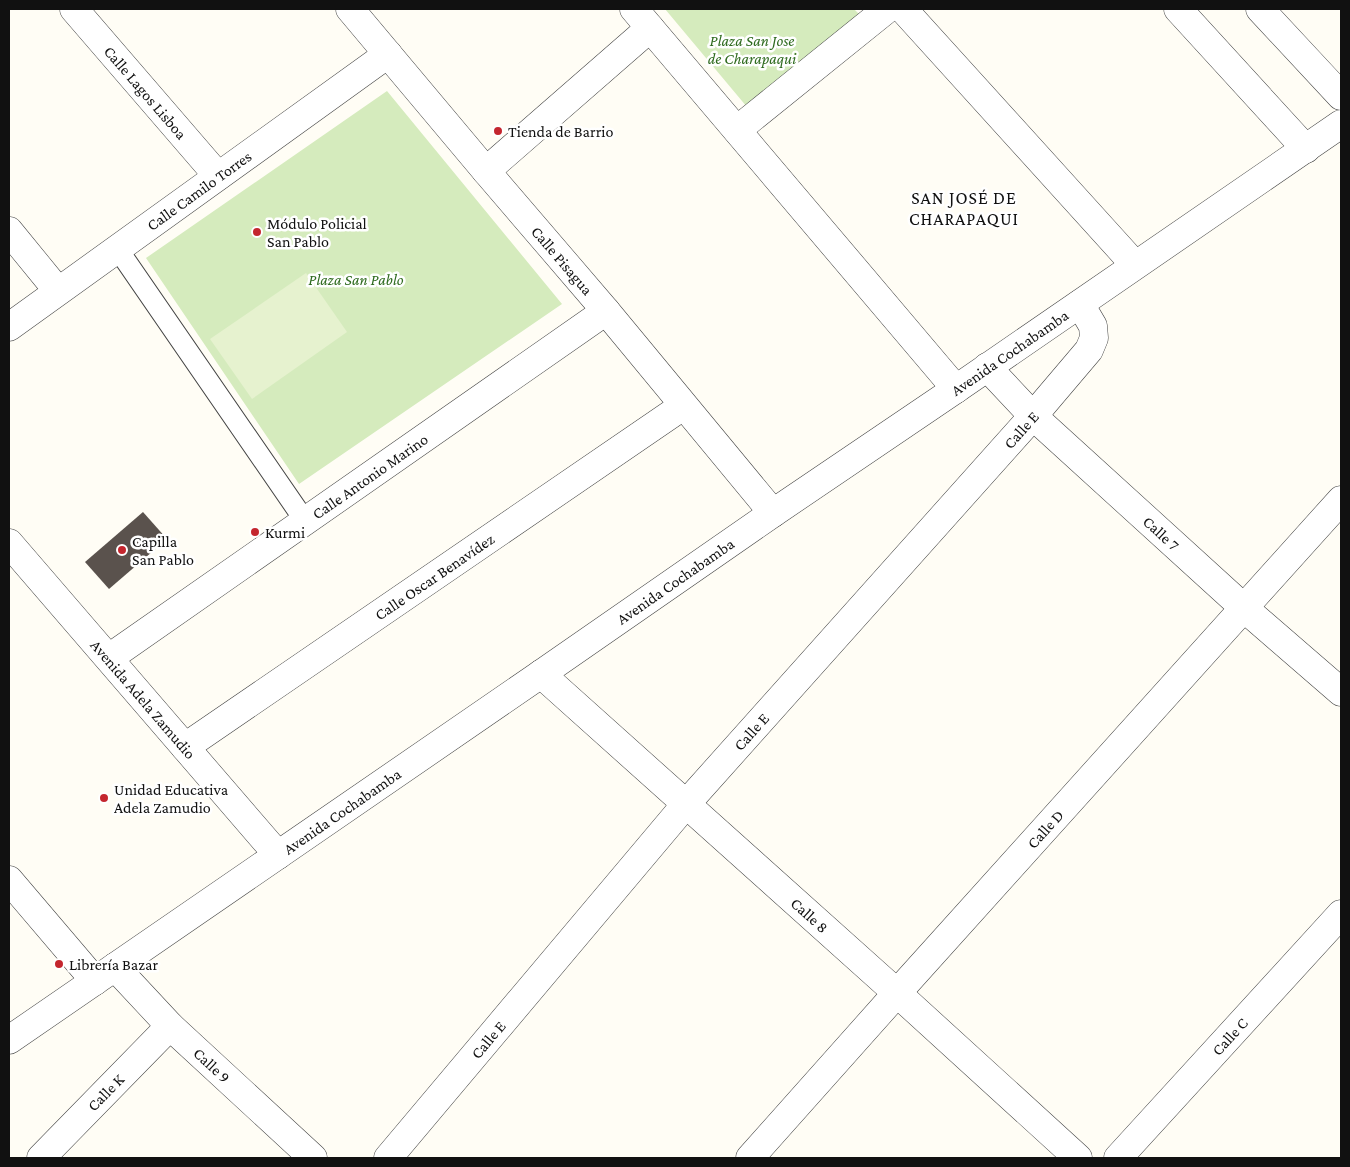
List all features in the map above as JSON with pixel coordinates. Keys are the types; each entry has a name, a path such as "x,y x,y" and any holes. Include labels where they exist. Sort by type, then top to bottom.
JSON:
{"street":[{"name":"Calle Lagos Lisboa","path":"74,9 218,176"},
{"name":"Calle Pisagua","path":"350,9 773,513"},
{"path":"737,130 887,9"},
{"path":"903,9 1135,266"},
{"path":"1178,9 1306,149"},
{"path":"1260,9 1341,96"},
{"path":"486,171 642,18 956,389"},
{"name":"Calle Camilo Torres","path":"9,327 388,54"},
{"name":"Avenida Cochabamba","path":"9,1040 1341,124"},
{"path":"9,232 58,291"},
{"path":"118,248 305,521"},
{"name":"Calle E","path":"388,1158 686,804 1034,416 1089,350 1094,338 1093,326 1080,304"},
{"name":"Calle Antonio Marino","path":"109,658 606,312"},
{"name":"Calle 7","path":"988,368 1034,416 1244,608 1341,692"},
{"name":"Calle Oscar Benavídez","path":"185,747 683,406"},
{"name":"Calle D","path":"750,1158 1341,500"},
{"name":"Avenida Adela Zamudio","path":"9,543 278,854"},
{"name":"Calle 8","path":"541,674 1078,1158"},
{"name":"Calle 9","path":"9,880 105,974 170,1026 313,1158"},
{"name":"Calle C","path":"1118,1158 1341,914"},
{"name":"Calle K","path":"41,1158 170,1026"}],"green space":[{"name":"Plaza San Jose de Charapaqui","path":"665,9 854,9 859,14 747,107"},
{"name":"Plaza San Pablo","path":"387,91 562,304 299,484 146,258"},
{"path":"306,273 347,332 252,399 210,339"}],"building":[{"name":"Capilla San Pablo","path":"143,512 167,539 109,589 85,562"}],"place":[{"name":"Tienda de Barrio","path":"498,131"},
{"name":"Módulo Policial San Pablo","path":"257,232"},
{"name":"Kurmi","path":"255,532"},
{"name":"Capilla San Pablo","path":"122,550"},
{"name":"Unidad Educativa Adela Zamudio","path":"104,798"},
{"name":"Librería Bazar","path":"59,964"}],"district":[{"name":"SAN JOSÉ DE CHARAPAQUI","path":"964,208"}]}
